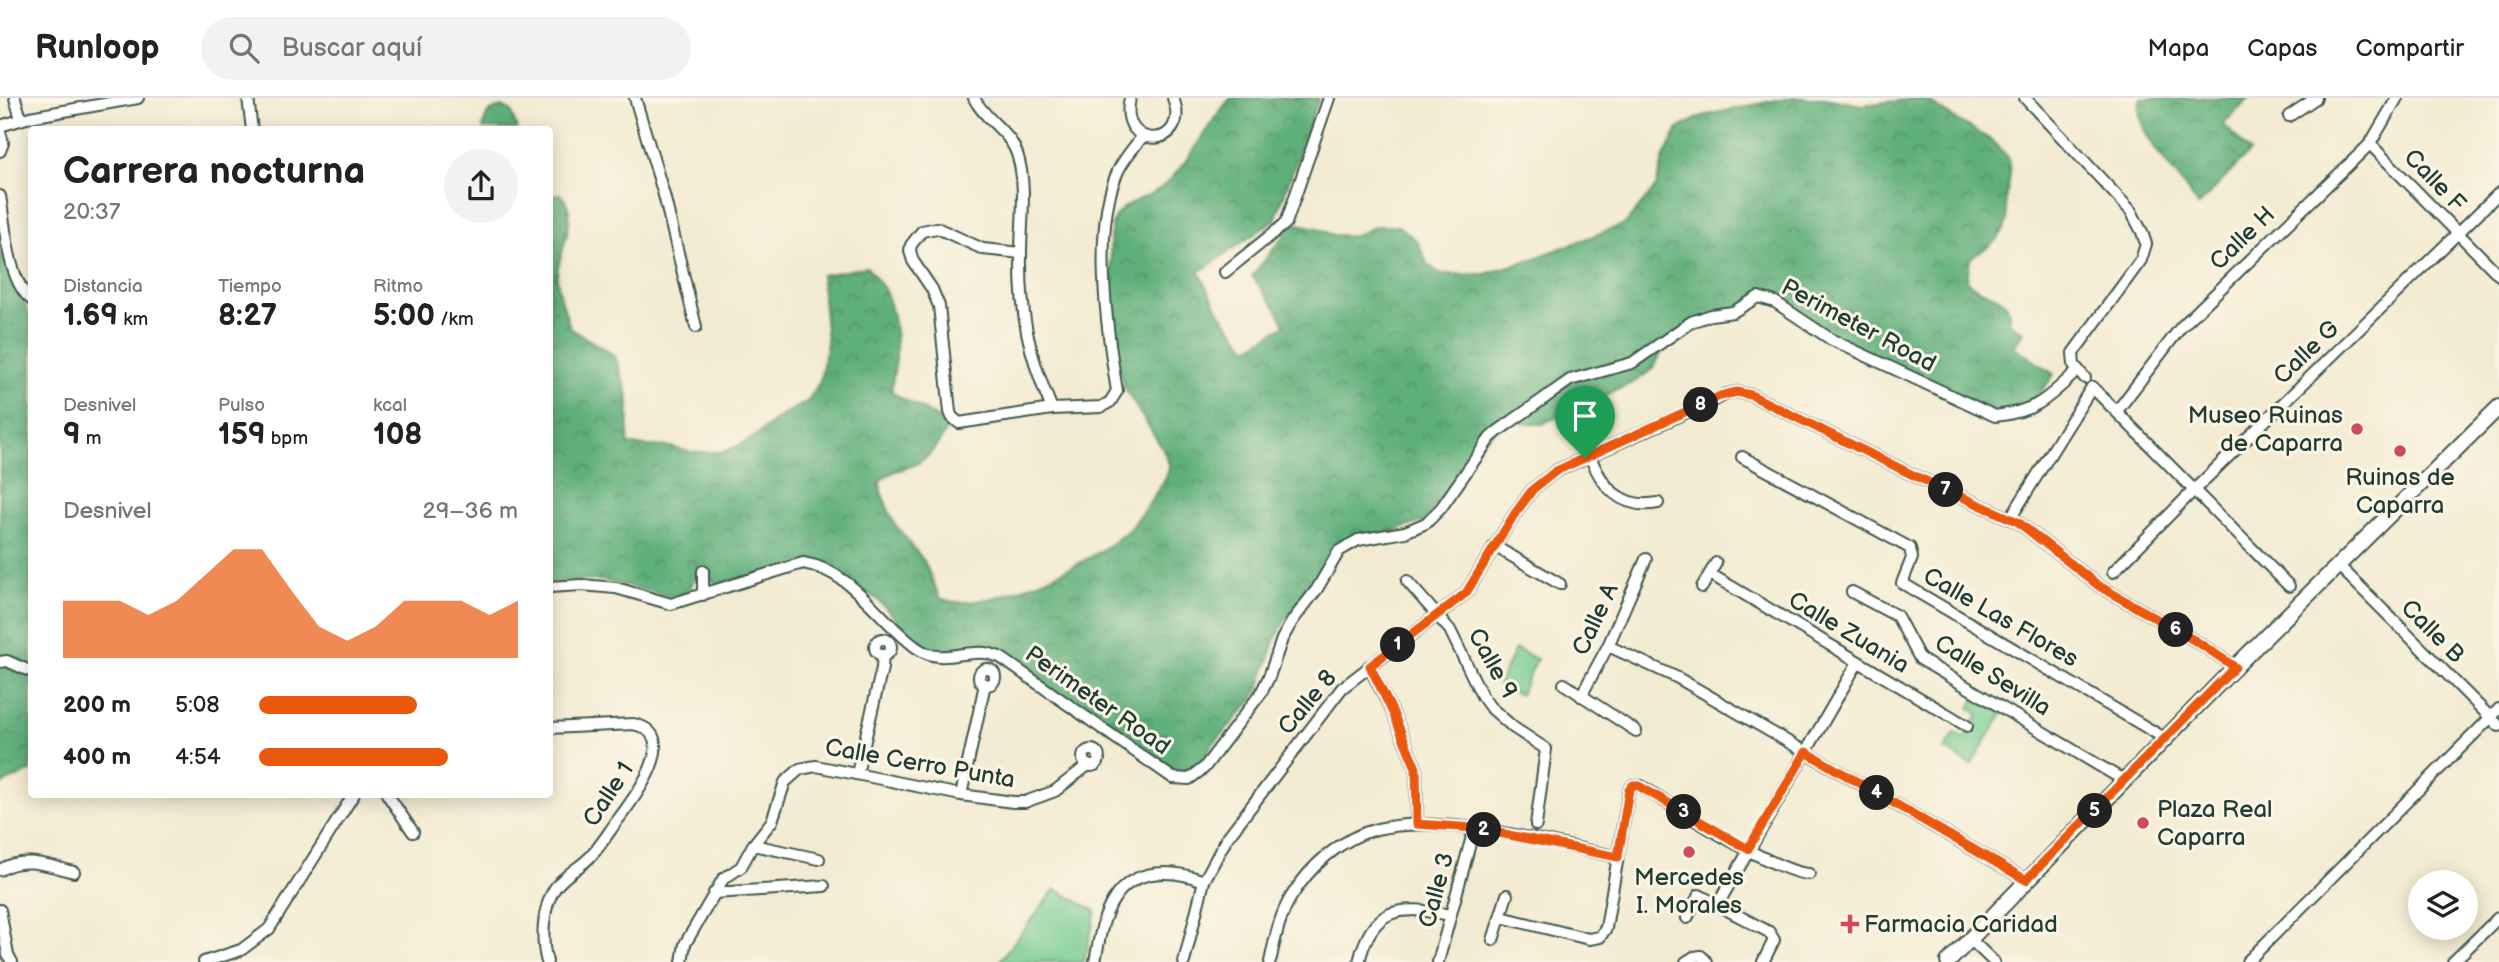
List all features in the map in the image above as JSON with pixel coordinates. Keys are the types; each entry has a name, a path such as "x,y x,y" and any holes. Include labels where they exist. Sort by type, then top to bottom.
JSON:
{"main road":[{"path":"1948,962 2235,667 2499,407"}],"street":[{"path":"15,98 21,119"},
{"path":"0,126 21,119 138,98"},
{"path":"248,98 252,126"},
{"path":"635,98 664,195 696,327"},
{"path":"974,98 978,106 1008,135 1018,155 1022,196 1021,304 1037,375 1052,409"},
{"path":"1130,98 1129,120 1134,130 1143,136 1161,137 1175,124 1178,113 1173,98"},
{"path":"1225,272 1286,223 1329,98"},
{"path":"2025,98 2131,211 2143,232 2146,244 2141,260 2073,353 2074,365 2289,586"},
{"path":"2289,116 2316,98"},
{"name":"Calle H","path":"2117,411 2181,327 2370,144 2397,98"},
{"path":"0,132 3,143 0,151"},
{"path":"1021,253 983,249 933,228 918,235 911,245 913,261 939,306 952,417 963,424 1001,415 1101,407 1110,402 1117,391 1107,324 1107,204 1118,170 1143,136"},
{"name":"Calle F","path":"2370,144 2499,275"},
{"name":"Calle G","path":"2113,572 2499,192"},
{"path":"0,196 14,271 23,294 28,297"},
{"name":"Perimeter Road","path":"553,587 581,585 616,588 671,604 803,563 822,566 857,591 918,649 941,656 983,652 1000,657 1173,778 1189,779 1204,768 1261,693 1282,639 1317,589 1339,551 1358,540 1405,532 1426,523 1441,508 1498,430 1570,380 1632,363 1691,322 1711,315 1733,312 1758,297 1765,299 1774,302 1832,340 1994,416 2018,413 2042,403 2085,378"},
{"path":"2085,378 2010,519 2018,522 2099,586 2199,643 2235,667"},
{"name":"Calle 8","path":"1184,962 1204,881 1227,838 1342,688 1466,593 1533,489 1556,471 1720,396 1737,392 1751,395 1915,476 2010,519"},
{"path":"1590,456 1598,477 1612,492 1644,506 1658,503"},
{"name":"Calle Las Flores","path":"1742,457 1910,548 1912,558 1902,583 2166,738"},
{"path":"1494,546 1560,583"},
{"name":"Calle A","path":"1581,696 1608,646 1646,559"},
{"path":"1702,587 1716,563"},
{"name":"Calle B","path":"2338,565 2495,713 2499,726"},
{"path":"703,571 703,595"},
{"name":"Calle Zuania","path":"1710,574 1967,726"},
{"name":"Calle 9","path":"1406,581 1450,630 1482,696 1499,716 1546,749 1536,825"},
{"name":"Calle Sevilla","path":"1853,592 1897,616 1920,659 2125,781"},
{"path":"1608,646 1678,678 2026,880"},
{"path":"857,774 883,655"},
{"path":"0,662 7,662 28,671"},
{"path":"1718,904 1858,662"},
{"path":"1370,666 1416,768 1417,824"},
{"path":"961,794 985,684"},
{"path":"1564,684 1636,732"},
{"path":"2247,962 2495,713"},
{"name":"Calle 1","path":"547,962 543,948 544,930 555,888 591,856 645,783 654,752 649,731 642,726 633,724 553,728"},
{"name":"Calle Cerro Punta","path":"682,962 685,944 723,879 741,867 753,845 772,821 782,787 795,772 807,766 999,801 1025,802 1055,790 1088,765"},
{"path":"1501,916 1589,939 1600,937 1606,928 1629,790 1633,785 1641,786 1748,849 1799,874 1809,874"},
{"path":"204,962 242,956 269,929 351,798"},
{"path":"390,798 413,832"},
{"path":"1269,962 1290,898 1318,863 1329,853 1377,830 1417,824 1474,828 1618,857"},
{"name":"Calle 3","path":"1438,962 1474,828"},
{"path":"753,845 819,859"},
{"path":"0,870 7,865 32,861 74,872"},
{"path":"1095,962 1103,924 1113,899 1121,890 1142,877 1168,871 1204,881"},
{"path":"715,894 824,886"},
{"path":"1493,940 1507,895"},
{"path":"1687,918 1699,895 1772,934 1774,940 1763,962"},
{"path":"0,910 8,955 12,962"},
{"path":"1359,962 1364,940 1382,917 1414,910 1450,915"},
{"path":"2453,962 2499,917"},
{"path":"1970,939 1994,962"},
{"path":"1686,962 1701,956 1707,962"}],"green space":[{"path":"1231,98 1319,98 1275,220 1199,272 1220,313 1248,348 1285,325 1252,276 1294,223 1333,235 1355,236 1375,226 1399,226 1418,242 1427,264 1440,274 1485,274 1625,224 1656,187 1664,156 1678,129 1702,116 1786,98 1825,98 1862,105 1929,99 1937,108 1998,146 2006,156 2010,171 2005,228 1987,248 1970,259 1967,280 2006,304 2009,322 2023,332 2014,347 2054,374 2042,391 2028,403 2012,409 1990,411 1816,327 1765,295 1691,326 1668,341 1652,370 1634,382 1542,424 1523,424 1513,415 1482,442 1423,522 1336,549 1286,619 1276,638 1259,689 1251,702 1213,744 1194,770 1188,773 1172,771 985,650 929,649 920,645 878,600 848,581 813,566 718,584 712,581 709,570 699,570 688,592 673,597 600,580 553,583 553,195 560,194 569,212 568,232 557,280 570,328 615,356 629,399 628,445 670,447 690,452 724,452 750,440 781,416 808,401 820,381 827,343 821,275 867,267 884,289 892,314 896,363 892,392 928,412 947,428 924,459 885,476 880,481 881,492 894,523 924,561 940,598 966,602 996,597 1040,581 1105,548 1132,526 1165,479 1169,468 1168,461 1128,393 1116,358 1111,228 1121,210 1157,190 1172,177"},
{"path":"2141,98 2250,98 2223,124 2250,152 2198,206 2150,140 2139,112"},
{"path":"502,107 511,111 516,126 484,126 488,114"},
{"path":"0,250 28,311 28,772 0,785"},
{"path":"1515,649 1537,659 1520,695 1498,685"},
{"path":"1977,695 2004,711 1971,765 1945,750 1955,733 1964,739 1979,715 1969,708"},
{"path":"1055,889 1096,911 1084,962 999,962"}],"place":[{"name":"Museo Ruinas de Caparra","path":"2357,429"},
{"name":"Ruinas de Caparra","path":"2400,451"},
{"name":"Plaza Real Caparra","path":"2143,823"},
{"name":"Mercedes I. Morales","path":"1689,852"},
{"name":"Farmacia Caridad","path":"1850,924"}],"route":[{"path":"1737,392 1751,395 1915,476 2018,522 2099,586 2199,643 2235,667 2026,880 1806,752 1748,849 1637,785 1633,785 1629,790 1618,857 1474,828 1417,824 1416,768 1370,666 1466,593 1533,489 1556,471 1585,458 1720,396 1737,392"}]}
